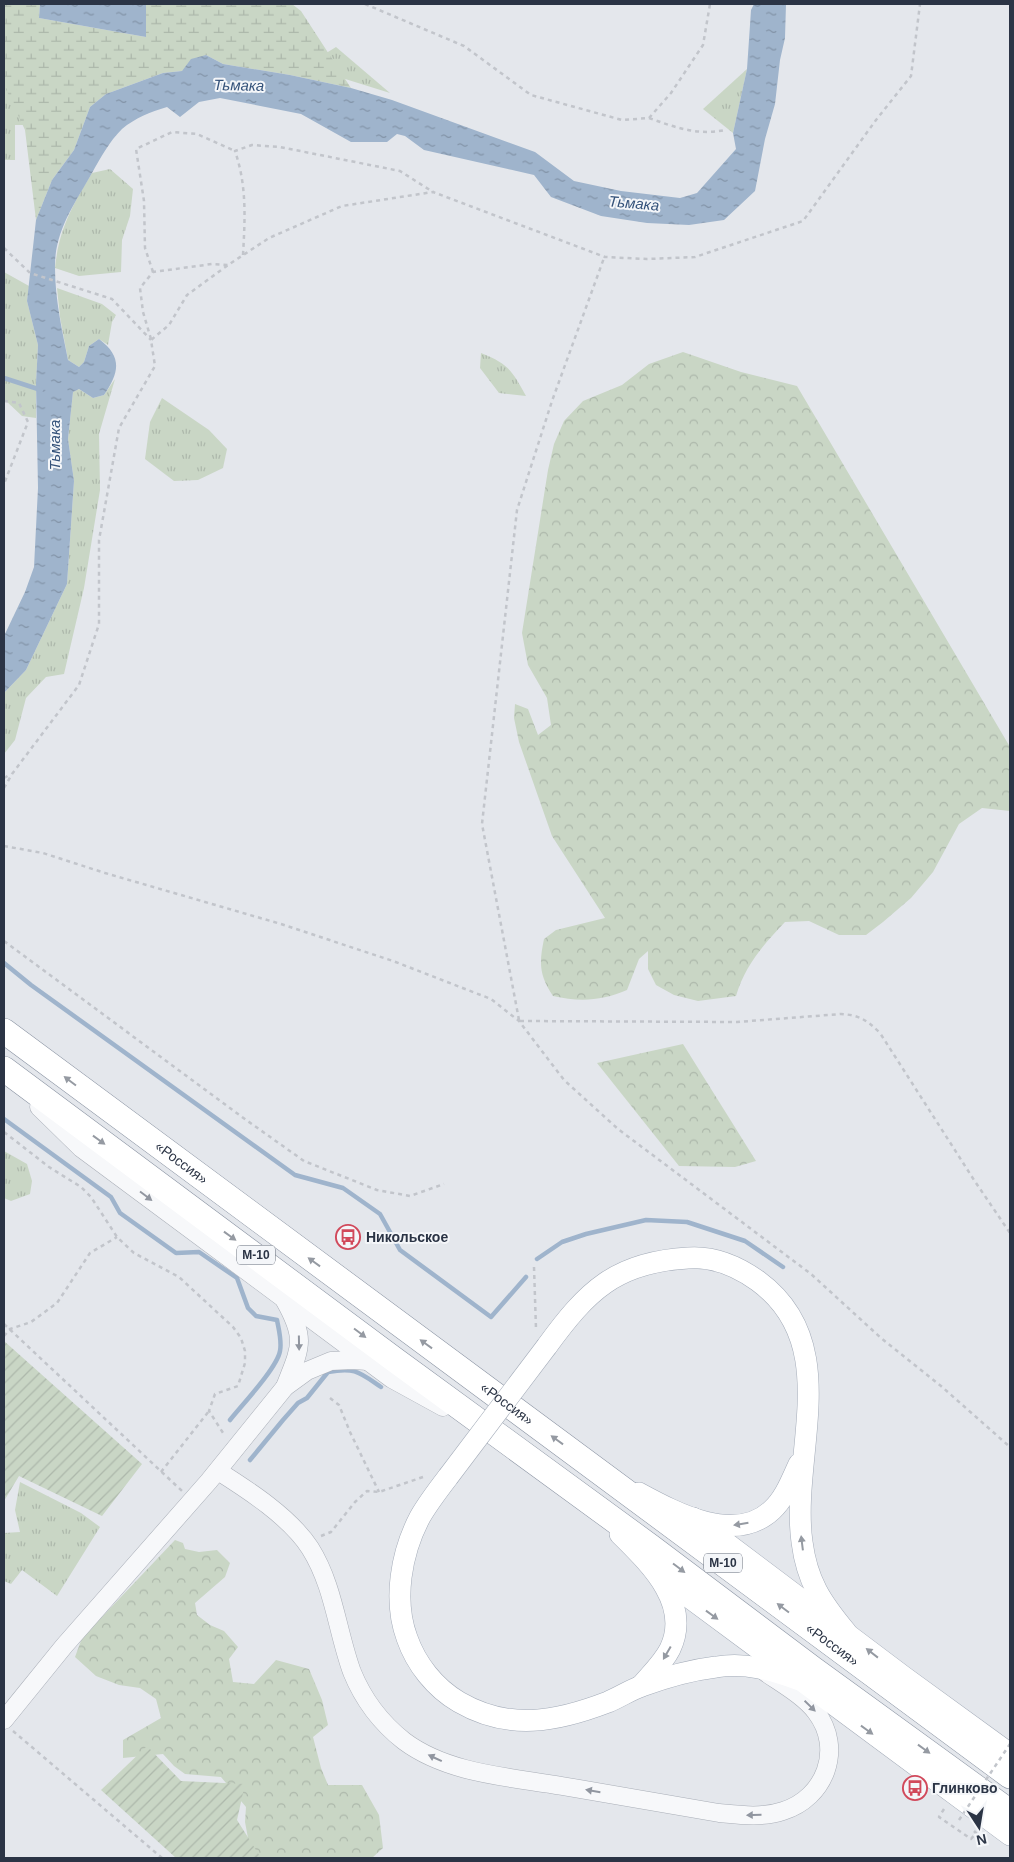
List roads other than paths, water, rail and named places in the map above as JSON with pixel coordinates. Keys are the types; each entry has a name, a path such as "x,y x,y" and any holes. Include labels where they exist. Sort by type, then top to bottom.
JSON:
{"highway":[{"name":"«Россия»","path":"4,1032 596,1469 999,1757 1010,1776"},
{"name":"«Россия»","path":"4,1071 1010,1812"}],"main road":[{"path":"800,1680 756,1666 711,1667 641,1686 610,1701 572,1714 527,1721 512,1720 482,1713 455,1699 432,1680 414,1655 406,1637 401,1610 401,1578 413,1532 441,1475 542,1339 591,1293 609,1280 649,1263 686,1258 715,1260 728,1264 752,1277 772,1294 789,1315 801,1339 807,1366 809,1393 800,1524 804,1556 821,1601 846,1632"},
{"path":"596,1469 645,1496 693,1518 710,1524 724,1526 742,1525 758,1520 772,1510 783,1498 804,1452"},
{"path":"583,1497 659,1575 1010,1835"},
{"path":"693,1518 846,1632 999,1757"},
{"path":"641,1686 662,1661 675,1636 676,1624 669,1592 659,1575"}],"street":[{"path":"4,1071 81,1148 392,1379 507,1441"},
{"path":"284,1298 297,1325 299,1350 285,1387"},
{"path":"7,1719 64,1646 218,1471 285,1387 307,1371 330,1361 368,1361"},
{"path":"218,1471 254,1494 291,1526 304,1541 323,1573 332,1596 352,1673 362,1692 388,1727 404,1741 442,1762 463,1768 719,1813 750,1816 783,1812 795,1807 816,1790 829,1763 828,1738 816,1712 802,1698 756,1666"}],"water":[{"path":"40,4 146,4 146,37 39,18"},
{"name":"Тьмака","path":"754,4 786,4 785,38 780,60 775,104 765,139 755,191 724,220 689,225 647,223 601,216 551,197 534,175 424,150 405,136 397,134 387,142 351,142 301,114 220,98 199,102 180,117 167,107 149,113 122,129 102,155 67,218 58,242 55,268 61,326 68,360 79,367 84,362 89,346 99,339 112,352 115,359 115,372 113,380 104,395 93,398 79,389 73,392 68,439 74,481 67,584 26,670 4,693 4,636 25,592 34,567 38,488 36,383 38,345 27,301 36,220 52,180 74,150 90,107 106,94 163,73 182,71 191,59 206,55 223,64 290,75 351,88 392,100 535,152 574,181 621,191 680,198 697,193 736,149 733,133 747,69 751,10"}],"waterway":[{"path":"4,378 41,390"},
{"path":"4,963 31,985 295,1175 343,1188 380,1214 400,1250 491,1317 526,1277"},
{"path":"4,1119 111,1197 120,1213 176,1253 199,1252 237,1278 248,1308 256,1316 277,1320 281,1343 280,1351 273,1367 230,1420"},
{"path":"537,1259 562,1242 586,1234 646,1220 687,1222 745,1241 783,1267"},
{"path":"250,1460 298,1403 307,1398 328,1372 345,1370 356,1372 381,1387"}],"place":[{"name":"Никольское","path":"348,1237"},
{"name":"Глинково","path":"915,1788"}]}
